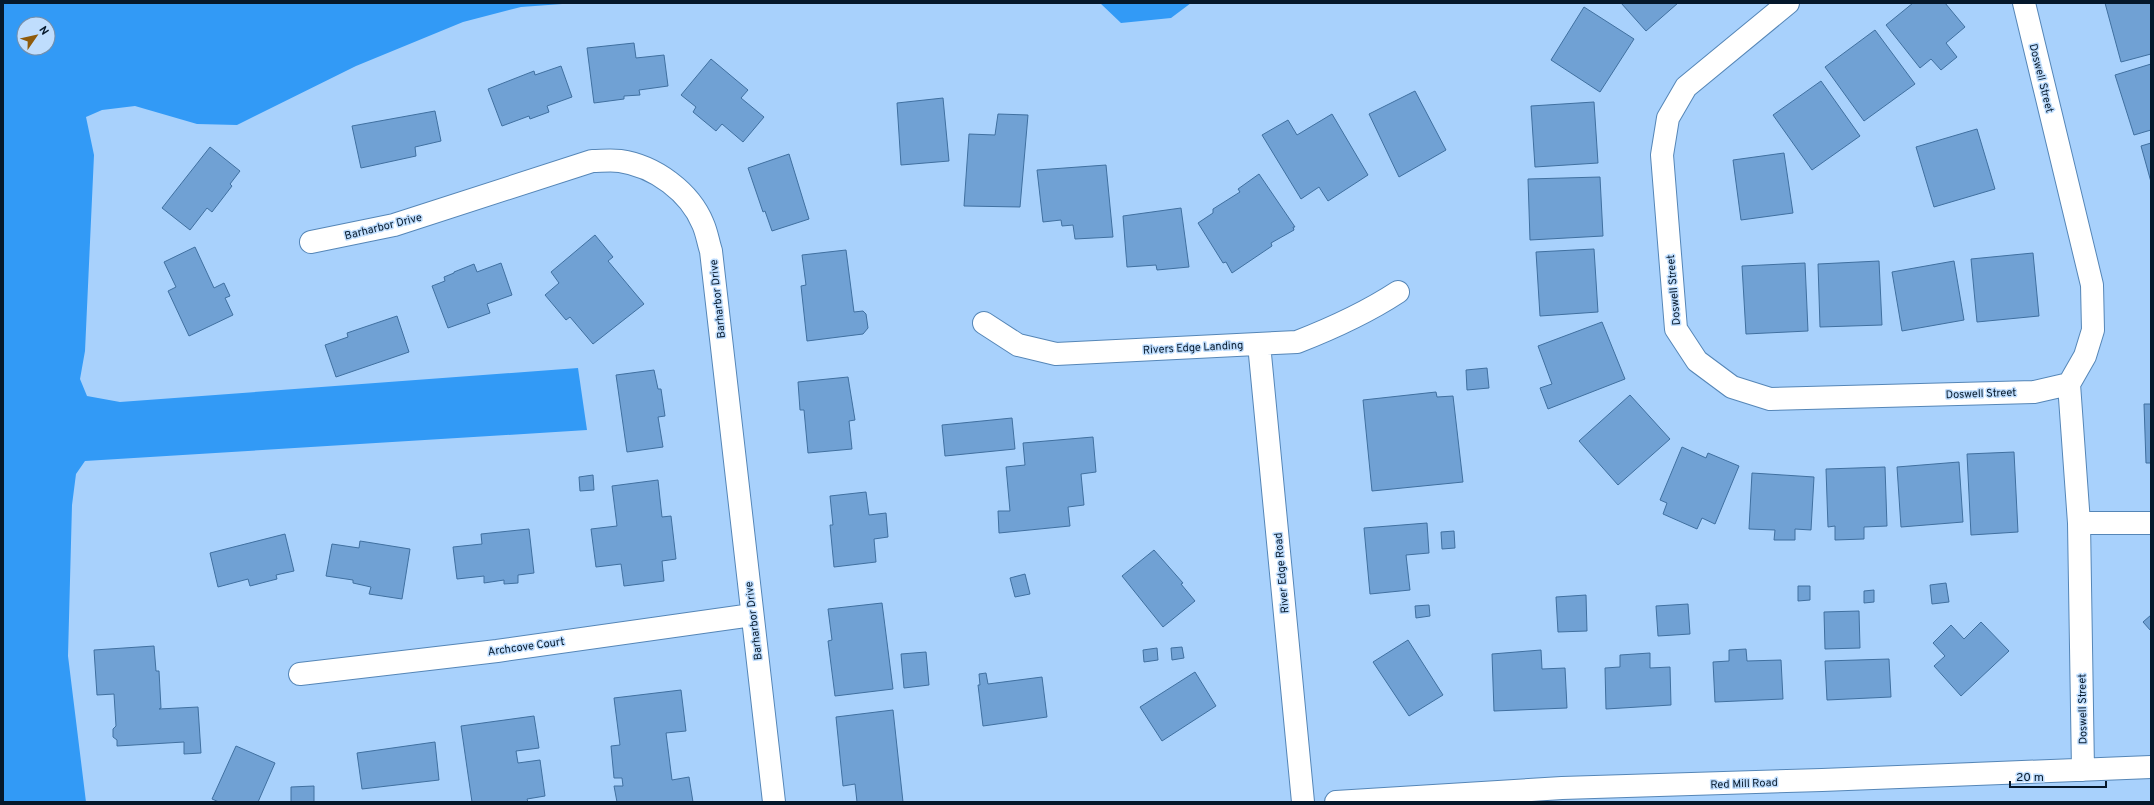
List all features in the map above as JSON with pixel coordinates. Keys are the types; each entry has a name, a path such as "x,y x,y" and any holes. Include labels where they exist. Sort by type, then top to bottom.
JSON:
{"street":[{"name":"Doswell Street","path":"1788,3 1686,87 1668,118 1662,154 1676,329 1697,362 1732,387 1770,399 2034,392 2069,384"},
{"name":"Doswell Street","path":"2024,3 2092,285 2093,330 2085,356 2069,384 2079,523 2083,770"},
{"name":"Barharbor Drive","path":"311,242 394,225 592,161 620,161 647,169 672,184 692,204 703,224 711,251 774,802"},
{"name":"Rivers Edge Landing","path":"984,323 1018,345 1056,354 1297,342 1326,331 1372,309 1398,292"},
{"name":"River Edge Road","path":"1260,344 1303,802"},
{"path":"2079,523 2151,523"},
{"name":"Archcove Court","path":"300,674 497,651 752,615"},
{"name":"Red Mill Road","path":"1336,802 1562,788 1822,780 2151,767"}],"water":[{"path":"3,3 576,3 521,7 463,22 356,66 237,125 197,124 135,106 102,110 86,117 94,155 85,351 80,379 87,396 120,402 578,368 587,430 85,461 76,474 72,505 68,656 86,802 3,802"},
{"path":"1100,3 1191,3 1171,18 1121,23"}],"building":[{"path":"1621,3 1678,3 1646,31"},
{"path":"1913,3 1945,3 1965,27 1946,43 1957,57 1941,70 1931,59 1920,68 1886,25"},
{"path":"2105,3 2151,3 2151,54 2121,62"},
{"path":"1584,7 1634,39 1600,92 1551,60"},
{"path":"1875,30 1915,84 1864,121 1825,67"},
{"path":"634,43 636,58 664,55 668,86 639,90 640,95 624,96 624,99 594,103 587,48"},
{"path":"711,59 748,90 741,98 764,117 743,142 722,124 716,131 693,112 696,107 681,95"},
{"path":"2151,64 2151,130 2134,135 2115,75"},
{"path":"561,66 572,97 547,106 549,112 530,119 529,116 502,126 488,89 534,71 535,75"},
{"path":"1821,81 1860,136 1812,170 1773,115"},
{"path":"1415,91 1446,150 1399,177 1369,114"},
{"path":"943,98 949,161 901,165 897,103"},
{"path":"1594,102 1598,163 1535,167 1531,106"},
{"path":"435,111 441,141 415,147 416,156 361,168 352,126"},
{"path":"998,114 1028,115 1020,207 964,206 969,134 995,135"},
{"path":"1332,114 1368,175 1328,201 1319,187 1301,199 1262,135 1288,120 1297,135"},
{"path":"1977,129 1995,189 1934,207 1916,147"},
{"path":"2151,143 2151,182 2141,146"},
{"path":"210,147 240,171 230,184 232,186 212,212 207,208 190,230 162,208"},
{"path":"1784,153 1793,213 1741,220 1733,160"},
{"path":"789,154 809,219 772,231 765,211 763,212 748,168"},
{"path":"1106,165 1113,237 1075,239 1073,225 1062,226 1061,220 1043,222 1037,170"},
{"path":"1259,174 1295,227 1293,227 1294,230 1271,243 1272,246 1232,273 1226,262 1223,263 1198,223 1213,213 1213,209 1240,192 1238,189"},
{"path":"1600,177 1603,236 1530,240 1528,179"},
{"path":"1181,208 1189,267 1157,270 1156,265 1127,267 1123,216"},
{"path":"595,235 613,257 608,261 644,304 593,344 570,317 566,320 545,295 559,283 551,272"},
{"path":"195,247 214,288 224,283 230,296 225,298 233,315 189,336 168,291 176,287 164,262"},
{"path":"1594,249 1598,312 1540,316 1536,252"},
{"path":"846,250 854,312 863,311 866,314 868,328 863,334 807,341 801,286 806,285 802,255"},
{"path":"2033,253 2039,316 1977,322 1971,259"},
{"path":"1879,261 1882,325 1820,327 1818,264"},
{"path":"1954,261 1964,320 1902,331 1892,272"},
{"path":"501,263 512,295 487,304 490,313 448,328 432,286 445,281 444,277 474,264 477,272"},
{"path":"1805,263 1808,331 1746,334 1742,266"},
{"path":"397,316 409,352 336,377 325,345 348,337 347,333"},
{"path":"1602,322 1625,379 1548,409 1540,388 1552,384 1538,346"},
{"path":"1487,368 1489,388 1467,390 1466,370"},
{"path":"654,370 658,389 661,389 665,416 658,417 663,447 627,452 616,375"},
{"path":"848,377 855,420 849,421 852,449 808,453 804,410 800,410 798,382"},
{"path":"1436,392 1437,397 1453,396 1463,482 1372,491 1363,400"},
{"path":"1630,395 1670,439 1618,485 1579,441"},
{"path":"2144,404 2151,404 2151,463 2146,463"},
{"path":"1012,418 1015,449 945,456 942,425"},
{"path":"1093,437 1096,472 1081,474 1084,505 1068,507 1070,526 999,533 998,511 1010,511 1006,467 1025,465 1023,443"},
{"path":"1682,447 1706,458 1708,453 1739,466 1715,524 1702,518 1697,529 1663,514 1667,503 1660,500"},
{"path":"2014,452 2018,532 1971,535 1967,454"},
{"path":"1959,462 1963,522 1901,527 1897,467"},
{"path":"1885,467 1887,526 1864,527 1864,539 1835,540 1835,526 1828,527 1826,469"},
{"path":"1752,473 1814,477 1811,530 1795,529 1795,540 1774,540 1775,530 1749,529"},
{"path":"593,475 594,490 580,491 579,477"},
{"path":"658,480 662,517 671,516 676,559 662,561 664,581 624,586 621,564 596,567 591,529 617,526 612,486"},
{"path":"866,492 869,515 886,513 888,537 874,539 876,562 834,567 830,525 833,525 830,496"},
{"path":"1427,523 1429,553 1406,555 1410,590 1370,594 1364,528"},
{"path":"529,529 534,573 518,575 518,583 504,584 504,580 484,583 484,576 457,579 453,547 482,544 481,534"},
{"path":"1454,531 1455,548 1442,549 1441,532"},
{"path":"285,534 294,571 276,575 277,579 250,586 248,579 218,587 210,553"},
{"path":"360,541 410,549 402,599 369,594 371,587 353,583 353,580 326,576 332,544 359,548"},
{"path":"1154,550 1183,583 1181,584 1195,601 1163,627 1122,576"},
{"path":"1025,574 1030,594 1015,597 1010,578"},
{"path":"1946,583 1949,602 1932,604 1930,585"},
{"path":"1798,586 1810,586 1810,600 1798,601"},
{"path":"1874,590 1874,602 1864,603 1864,591"},
{"path":"1586,595 1587,631 1558,632 1556,597"},
{"path":"882,603 893,689 835,696 828,641 832,640 828,609"},
{"path":"1688,604 1690,634 1658,636 1656,606"},
{"path":"1429,605 1430,616 1416,618 1415,606"},
{"path":"1859,611 1860,648 1825,649 1824,612"},
{"path":"2151,615 2151,631 2143,622"},
{"path":"1981,622 2009,651 1961,696 1934,666 1945,656 1933,643 1951,625 1964,639"},
{"path":"1408,640 1443,695 1409,716 1373,662"},
{"path":"154,646 156,671 159,671 161,708 159,709 198,707 201,753 184,754 184,742 117,746 117,740 113,737 113,729 116,726 114,694 97,695 94,650"},
{"path":"1182,647 1184,658 1172,660 1171,648"},
{"path":"1157,648 1158,660 1144,662 1143,650"},
{"path":"1746,649 1747,661 1781,660 1783,699 1715,702 1713,662 1729,661 1729,650"},
{"path":"1541,650 1542,669 1565,668 1567,708 1494,711 1492,654"},
{"path":"926,652 929,685 904,688 901,654"},
{"path":"1650,653 1650,668 1670,667 1671,705 1606,709 1605,668 1620,667 1620,655"},
{"path":"1889,659 1891,697 1827,700 1825,661"},
{"path":"1195,672 1216,706 1162,741 1140,707"},
{"path":"986,673 988,684 1042,677 1047,717 983,726 978,685 980,685 979,674"},
{"path":"681,690 686,731 666,733 672,780 689,777 693,802 617,802 614,786 623,786 622,778 614,778 611,746 620,745 614,698"},
{"path":"893,710 903,802 857,802 855,784 843,786 836,717"},
{"path":"534,716 539,748 516,751 518,763 540,760 545,796 527,799 528,802 472,802 461,726"},
{"path":"435,742 439,780 362,789 357,753"},
{"path":"236,746 275,763 258,802 219,802 212,799"},
{"path":"314,786 314,802 291,802 291,787"}]}
